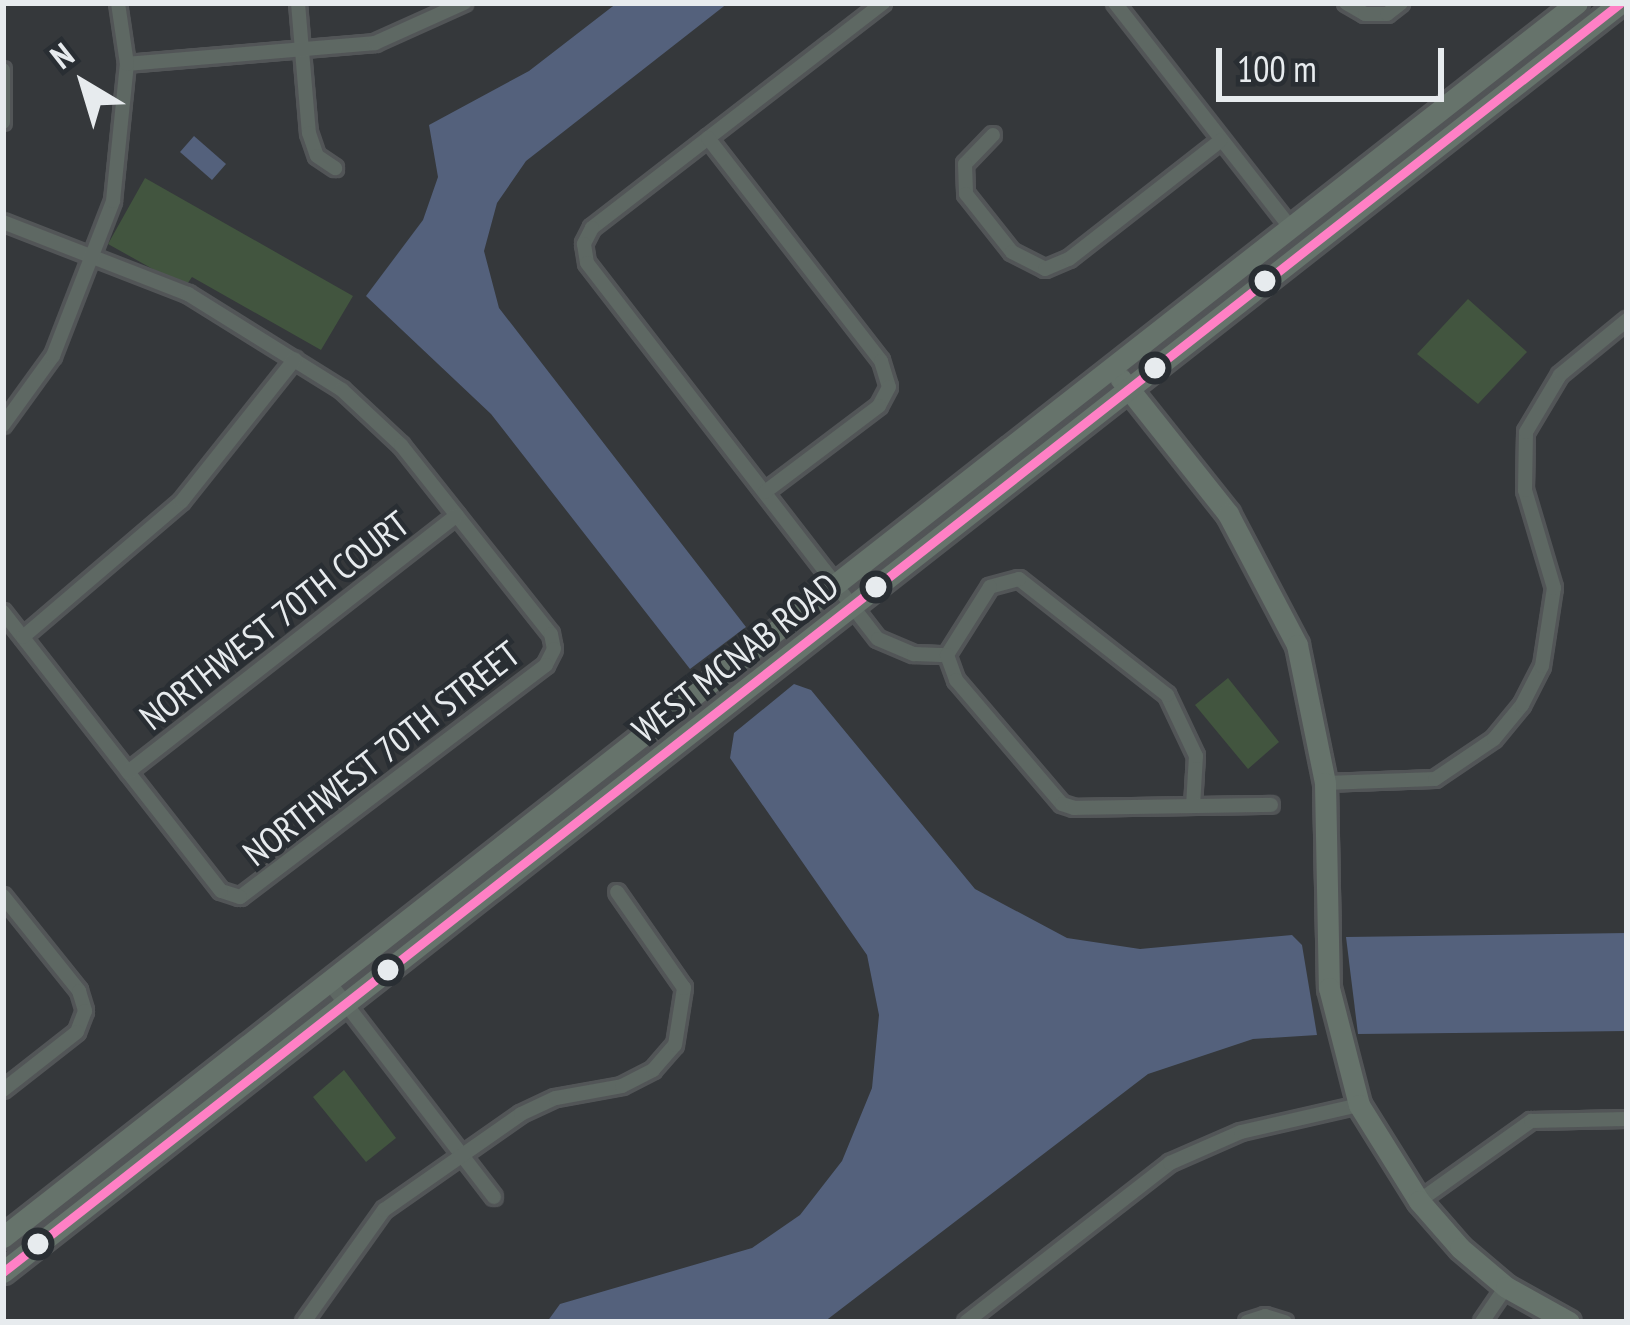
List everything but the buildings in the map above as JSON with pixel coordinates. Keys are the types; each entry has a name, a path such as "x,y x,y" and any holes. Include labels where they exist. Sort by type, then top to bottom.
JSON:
{"main road":[{"name":"WEST MCNAB ROAD","path":"3,1237 1577,3"},
{"name":"WEST MCNAB ROAD","path":"3,1272 1620,3"},
{"path":"1111,368 1271,584 1314,706 1325,784 1329,988 1359,1105 1419,1201 1506,1287 1569,1322"}],"street":[{"path":"3,425 53,356 113,201 127,64 118,3"},
{"path":"298,3 310,133 317,156 335,168"},
{"path":"127,64 301,54 375,44 464,3"},
{"path":"883,3 592,228 584,244 587,263 854,607 892,648 947,655"},
{"path":"1115,3 1290,227"},
{"path":"1346,3 1365,14 1387,14 1401,3"},
{"path":"3,70 3,122"},
{"path":"993,135 965,164 966,194 1012,252 1045,269 1070,259 1220,141"},
{"path":"708,138 881,362 889,387 879,406 765,493"},
{"path":"3,222 188,294 295,359 342,390 400,446 457,515"},
{"path":"1325,784 1435,779 1494,739 1522,705 1542,666 1554,588 1525,490 1526,432 1560,375 1627,320"},
{"path":"23,638 182,501 295,359"},
{"name":"NORTHWEST 70TH STREET","path":"128,772 221,891 239,897 546,665 554,650 551,634 457,515"},
{"name":"NORTHWEST 70TH COURT","path":"128,772 457,515"},
{"path":"947,655 990,587 1019,579 1180,712 1196,756 1193,806"},
{"path":"3,612 128,772"},
{"path":"947,655 956,680 1062,803 1271,805"},
{"path":"304,1322 361,1235 462,1154 556,1098 622,1086 675,1045 684,988 617,892"},
{"path":"3,896 79,991 85,1011 76,1031 3,1090"},
{"path":"329,982 494,1196"},
{"path":"966,1322 1170,1162 1241,1132 1359,1105"},
{"path":"1419,1201 1531,1121 1627,1119"},
{"path":"1482,1322 1506,1287"},
{"path":"1247,1322 1264,1316 1285,1322"}],"green space":[{"path":"145,178 353,296 321,350 192,277 185,287 108,244"},
{"path":"1468,299 1527,352 1478,404 1417,354"},
{"path":"1228,678 1279,742 1248,769 1195,705"},
{"path":"344,1070 396,1138 366,1162 313,1097"}],"water":[{"path":"617,3 728,3 526,161 497,203 484,251 499,308 746,627 690,669 491,414 366,296 423,220 438,177 429,125 529,71"},
{"path":"194,136 226,164 212,180 180,152"},
{"path":"794,684 811,690 975,889 1067,938 1140,949 1292,935 1302,945 1317,1035 1253,1039 1148,1074 824,1322 547,1322 560,1304 752,1248 800,1215 842,1161 872,1088 879,1015 867,955 730,758 734,733"},
{"path":"1627,933 1627,1031 1358,1034 1346,937"}],"transit line":[{"path":"3,1272 1620,3"}]}
